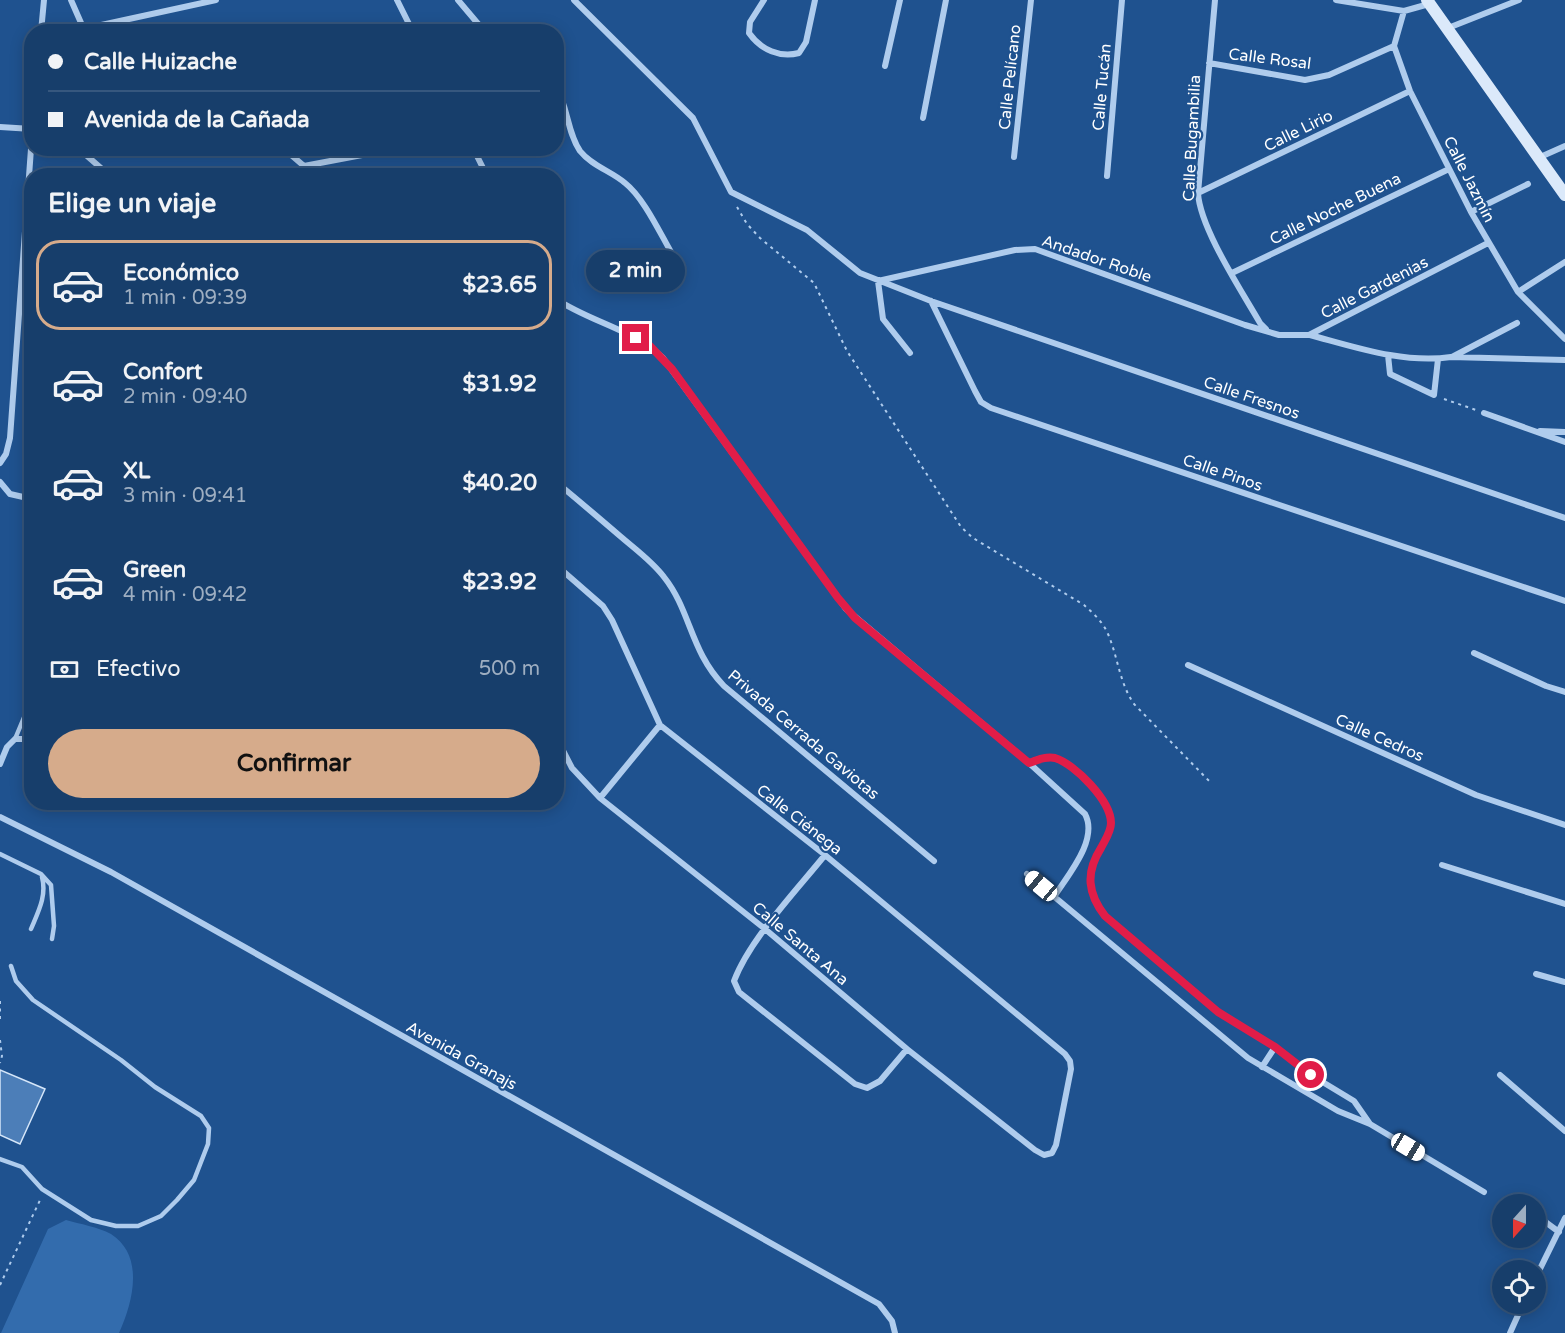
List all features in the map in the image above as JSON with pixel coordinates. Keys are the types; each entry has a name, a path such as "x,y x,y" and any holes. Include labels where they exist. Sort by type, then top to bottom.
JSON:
{"street":[{"path":"42,24 44,0"},
{"path":"71,0 81,24"},
{"path":"110,24 216,0"},
{"path":"397,0 409,24"},
{"path":"458,0 478,24"},
{"path":"574,0 693,118 731,192"},
{"path":"764,0 750,22 749,33 764,48 789,56 800,52 806,42 815,0"},
{"path":"885,66 900,0"},
{"path":"923,118 946,0"},
{"name":"Calle Pelícano","path":"1014,157 1031,0"},
{"name":"Calle Tucán","path":"1107,176 1122,0"},
{"name":"Calle Bugambilia","path":"1215,0 1198,193 1202,217 1260,323 1268,331"},
{"path":"1336,0 1404,11 1429,2 1565,195"},
{"path":"1448,28 1519,0"},
{"path":"1394,46 1404,11"},
{"name":"Calle Rosal","path":"1209,63 1305,80 1329,75 1394,46"},
{"name":"Calle Jazmín","path":"1394,46 1410,91 1488,243 1518,292 1565,339"},
{"name":"Calle Lirio","path":"1198,193 1410,91"},
{"path":"564,104 574,142 581,152 591,162 625,183 635,193 671,252"},
{"path":"0,127 24,128"},
{"path":"1537,158 1565,146"},
{"path":"87,156 101,168"},
{"path":"292,156 304,166 357,156"},
{"name":"Calle Noche Buena","path":"1232,273 1449,169"},
{"path":"1471,212 1528,184"},
{"name":"Calle Fresnos","path":"731,192 807,230 860,273 878,281 1565,518"},
{"name":"Calle Gardenias","path":"1268,331 1291,336 1309,335 1488,243"},
{"path":"0,463 6,454 10,438 24,245"},
{"name":"Andador Roble","path":"878,281 1015,250 1035,249 1268,331"},
{"path":"1518,292 1565,262"},
{"path":"878,281 883,319 910,353"},
{"name":"Calle Pinos","path":"931,301 981,402 992,408 1565,601"},
{"path":"564,304 636,338 650,346 663,358 846,609 1029,763 1085,814 1090,822 1089,833 1082,850 1054,897"},
{"path":"1451,357 1517,323"},
{"path":"1309,335 1388,355 1438,359 1451,357 1565,360"},
{"path":"1388,355 1390,374 1434,395 1438,359"},
{"path":"1484,413 1565,441"},
{"path":"1533,431 1565,432"},
{"path":"0,482 10,494 24,497"},
{"name":"Privada Cerrada Gaviotas","path":"564,489 651,562 665,578 676,596 709,671 934,861"},
{"name":"Calle Ciénega","path":"564,572 603,606 612,620 660,725 825,855 1070,1061 1071,1069 1056,1145 1052,1153 1044,1155"},
{"path":"1474,653 1546,686 1565,692"},
{"name":"Calle Cedros","path":"1188,665 1476,795 1565,825"},
{"path":"600,798 660,725"},
{"path":"0,764 7,747 15,739 24,740"},
{"name":"Calle Santa Ana","path":"564,752 572,768 600,798 765,929 907,1049 1044,1155"},
{"path":"1029,763 1041,758 1053,758 1066,763 1077,770 1102,799 1109,811 1111,824 1108,837 1095,857 1090,871 1089,886 1095,902 1105,916 1218,1012 1275,1047 1301,1069 1354,1101 1370,1124"},
{"name":"Avenida Granajs","path":"0,817 111,873 879,1304 892,1321 895,1333"},
{"path":"1082,850 1095,857"},
{"path":"825,855 765,929 739,968 734,981 740,992 748,999 855,1084 867,1088 880,1081 907,1049"},
{"path":"1442,865 1565,904"},
{"path":"1027,874 1262,1067 1338,1111 1370,1124 1484,1192"},
{"path":"1536,974 1565,982"},
{"path":"1262,1067 1275,1047"},
{"path":"1500,1075 1565,1131"},
{"path":"1544,1260 1565,1218"},
{"path":"1546,1223 1558,1232"},
{"path":"1510,1333 1519,1314"}],"lane":[{"path":"15,739 24,717"},
{"path":"0,855 41,874 51,885 54,917 52,939"},
{"path":"32,929 45,887 41,874"},
{"path":"0,1160 22,1167 32,1175 42,1189 91,1220 116,1226 138,1226 161,1216 194,1180 208,1144 208,1128 201,1116 155,1087 121,1060 33,1000 16,981 11,966"}],"path":[{"path":"731,192 747,224 814,283 847,351 961,527 974,538 1084,605 1098,618 1107,633 1126,693 1212,784"},
{"path":"1434,395 1484,413"},
{"path":"0,1001 0,1023"},
{"path":"0,1040 3,1056 0,1063"},
{"path":"0,1286 37,1209 42,1189"}],"shaded area":[{"path":"66,1220 111,1234 122,1243 129,1254 133,1280 132,1294 119,1333 1,1333 48,1229"}],"building":[{"path":"0,1070 45,1089 20,1144 0,1135"}],"route":[{"path":"636,338 650,346 672,369 846,609 855,618 1029,763 1041,758 1053,758 1066,763 1077,770 1102,799 1109,811 1111,824 1108,837 1095,857 1090,871 1089,886 1095,902 1105,916 1218,1012 1275,1047 1311,1075"}]}
